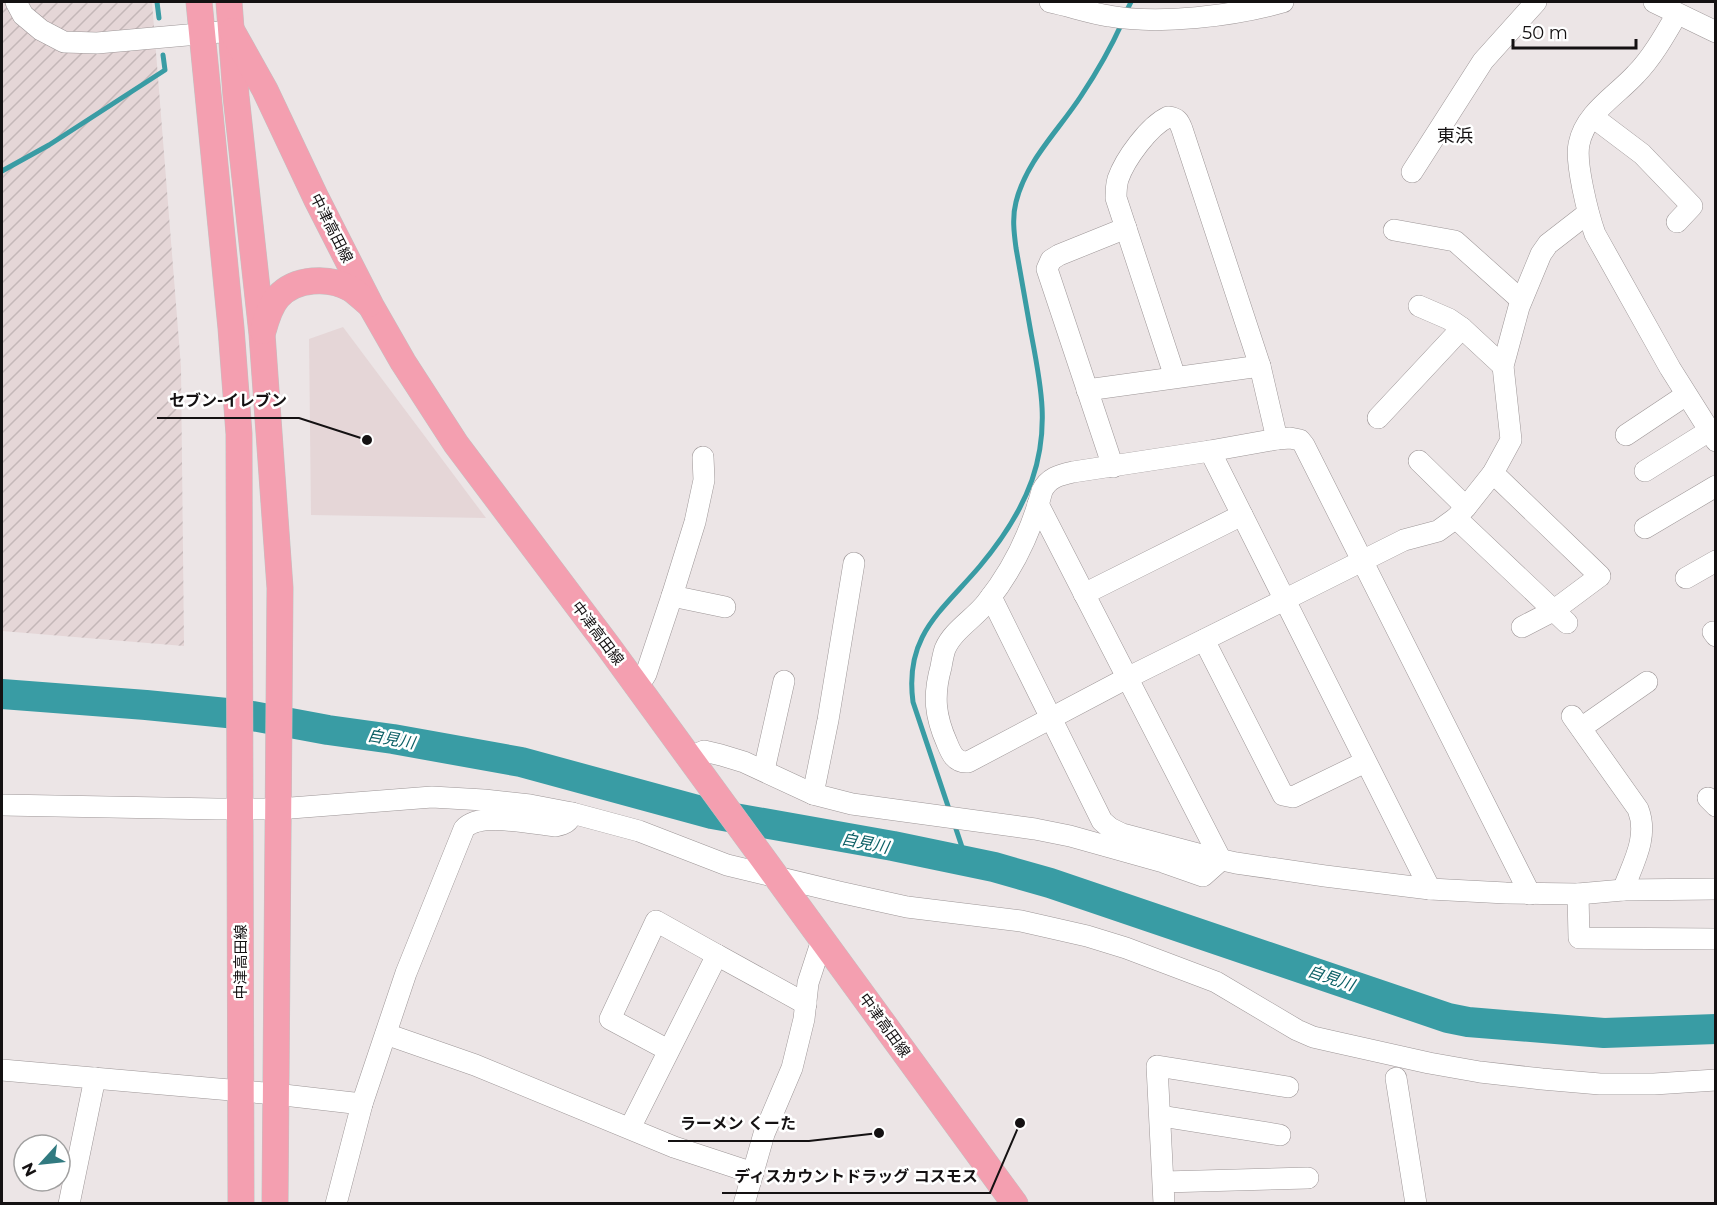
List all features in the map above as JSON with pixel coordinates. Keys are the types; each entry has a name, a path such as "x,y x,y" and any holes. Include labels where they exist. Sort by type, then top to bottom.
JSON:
{"main road":[{"name":"中津高田線","path":"199,2 239,434 241,1203"},
{"name":"中津高田線","path":"229,2 236,96 262,334 280,588 275,1203"},
{"name":"中津高田線","path":"231,32 266,90 316,198 371,306 403,362 456,444 638,687 1015,1203"},
{"path":"225,265 228,209 222,111 226,104 246,88 266,90"},
{"path":"262,334 269,313 278,297 297,284 321,279 351,289 371,306"}],"street":[{"path":"16,2 23,15 41,30 64,42 97,43 231,32"},
{"path":"1050,2 1109,16 1144,19 1186,18 1261,8 1283,2"},
{"path":"1412,172 1483,61 1536,2"},
{"path":"1654,2 1716,32"},
{"path":"1645,471 1712,436 1594,234 1588,213 1578,147 1585,127 1602,106 1637,73 1677,14"},
{"path":"1175,377 1116,198 1118,178 1125,164 1149,132 1168,117 1175,118 1182,129 1260,366 1277,438"},
{"path":"1593,117 1642,154 1692,206 1677,222"},
{"path":"1530,894 1363,560 1300,440 1277,438 1060,475 1045,484 1013,565 991,597 952,638 945,650 938,679 936,711 939,725 951,754 959,761 968,762 1127,678 1363,560 1404,540 1438,531 1461,513 1493,473 1511,440 1503,366 1521,300 1540,254 1548,244 1588,213"},
{"path":"1113,466 1047,269 1051,260 1059,255 1126,228"},
{"path":"1394,230 1455,241 1521,300"},
{"path":"1419,306 1449,319 1462,328 1503,366"},
{"path":"1378,418 1462,328"},
{"path":"1087,390 1260,366"},
{"path":"1626,435 1686,395"},
{"path":"1210,451 1430,889"},
{"path":"638,687 646,674 700,501 704,480 703,457"},
{"path":"1419,461 1461,513 1560,617"},
{"path":"1493,473 1600,576 1560,617 1522,627"},
{"path":"1645,528 1716,486"},
{"path":"1038,504 1221,860"},
{"path":"1084,594 1242,514"},
{"path":"1686,578 1716,561"},
{"path":"813,794 828,720 854,563"},
{"path":"672,596 725,607"},
{"path":"991,597 1102,821 1122,834 1221,860 1430,889 1530,894 1716,889"},
{"path":"1204,640 1283,795 1293,797 1365,762"},
{"path":"764,770 784,681"},
{"path":"1623,890 1641,844 1642,819 1638,809 1577,722 1647,682"},
{"path":"690,758 704,751 744,762 813,794 852,804 1035,829 1070,836 1163,862 1203,876 1221,860"},
{"path":"2,805 278,809 432,797 530,805 572,813 639,831 727,865 771,868 896,904 1021,921 1087,936 1216,982 1297,1030 1313,1037 1480,1072 1600,1084 1654,1084 1716,1080"},
{"path":"336,1203 362,1104 406,973 460,836 468,824 486,820 555,826 570,820 572,813"},
{"path":"1578,894 1579,938 1716,939"},
{"path":"668,1050 610,1019 656,921 806,1004"},
{"path":"744,1203 764,1134 792,1068 806,1004 808,983 822,940"},
{"path":"630,1128 717,955"},
{"path":"386,1034 475,1065 674,1147 753,1173"},
{"path":"1164,1203 1157,1066 1288,1087"},
{"path":"2,1070 362,1104"},
{"path":"69,1203 95,1078"},
{"path":"1396,1078 1416,1203"},
{"path":"1161,1116 1280,1135"},
{"path":"1164,1182 1308,1178"}],"shaded area":[{"path":"2,2 152,2 181,367 184,646 2,631"},
{"path":"343,327 486,518 311,515 309,339"}],"waterway":[{"path":"157,2 159,18"},
{"path":"1125,14 1131,2"},
{"path":"950,812 913,702 914,659 920,641 929,626 1003,536 1032,480 1041,442 1042,406 1016,248 1015,208 1021,187 1035,159 1086,88 1122,23"},
{"path":"2,171 49,145 165,70 163,55"},
{"name":"自見川","path":"2,694 247,715 393,739 521,762 712,814 893,846 994,867 1050,883 1448,1018 1468,1022 1604,1033 1716,1029"},
{"path":"954,823 967,862"}],"place":[{"name":"セブン-イレブン","path":"367,440"},
{"name":"ディスカウントドラッグ コスモス","path":"1020,1123"},
{"name":"ラーメン くーた","path":"879,1133"}],"district":[{"name":"東浜","path":"1455,136"}]}
